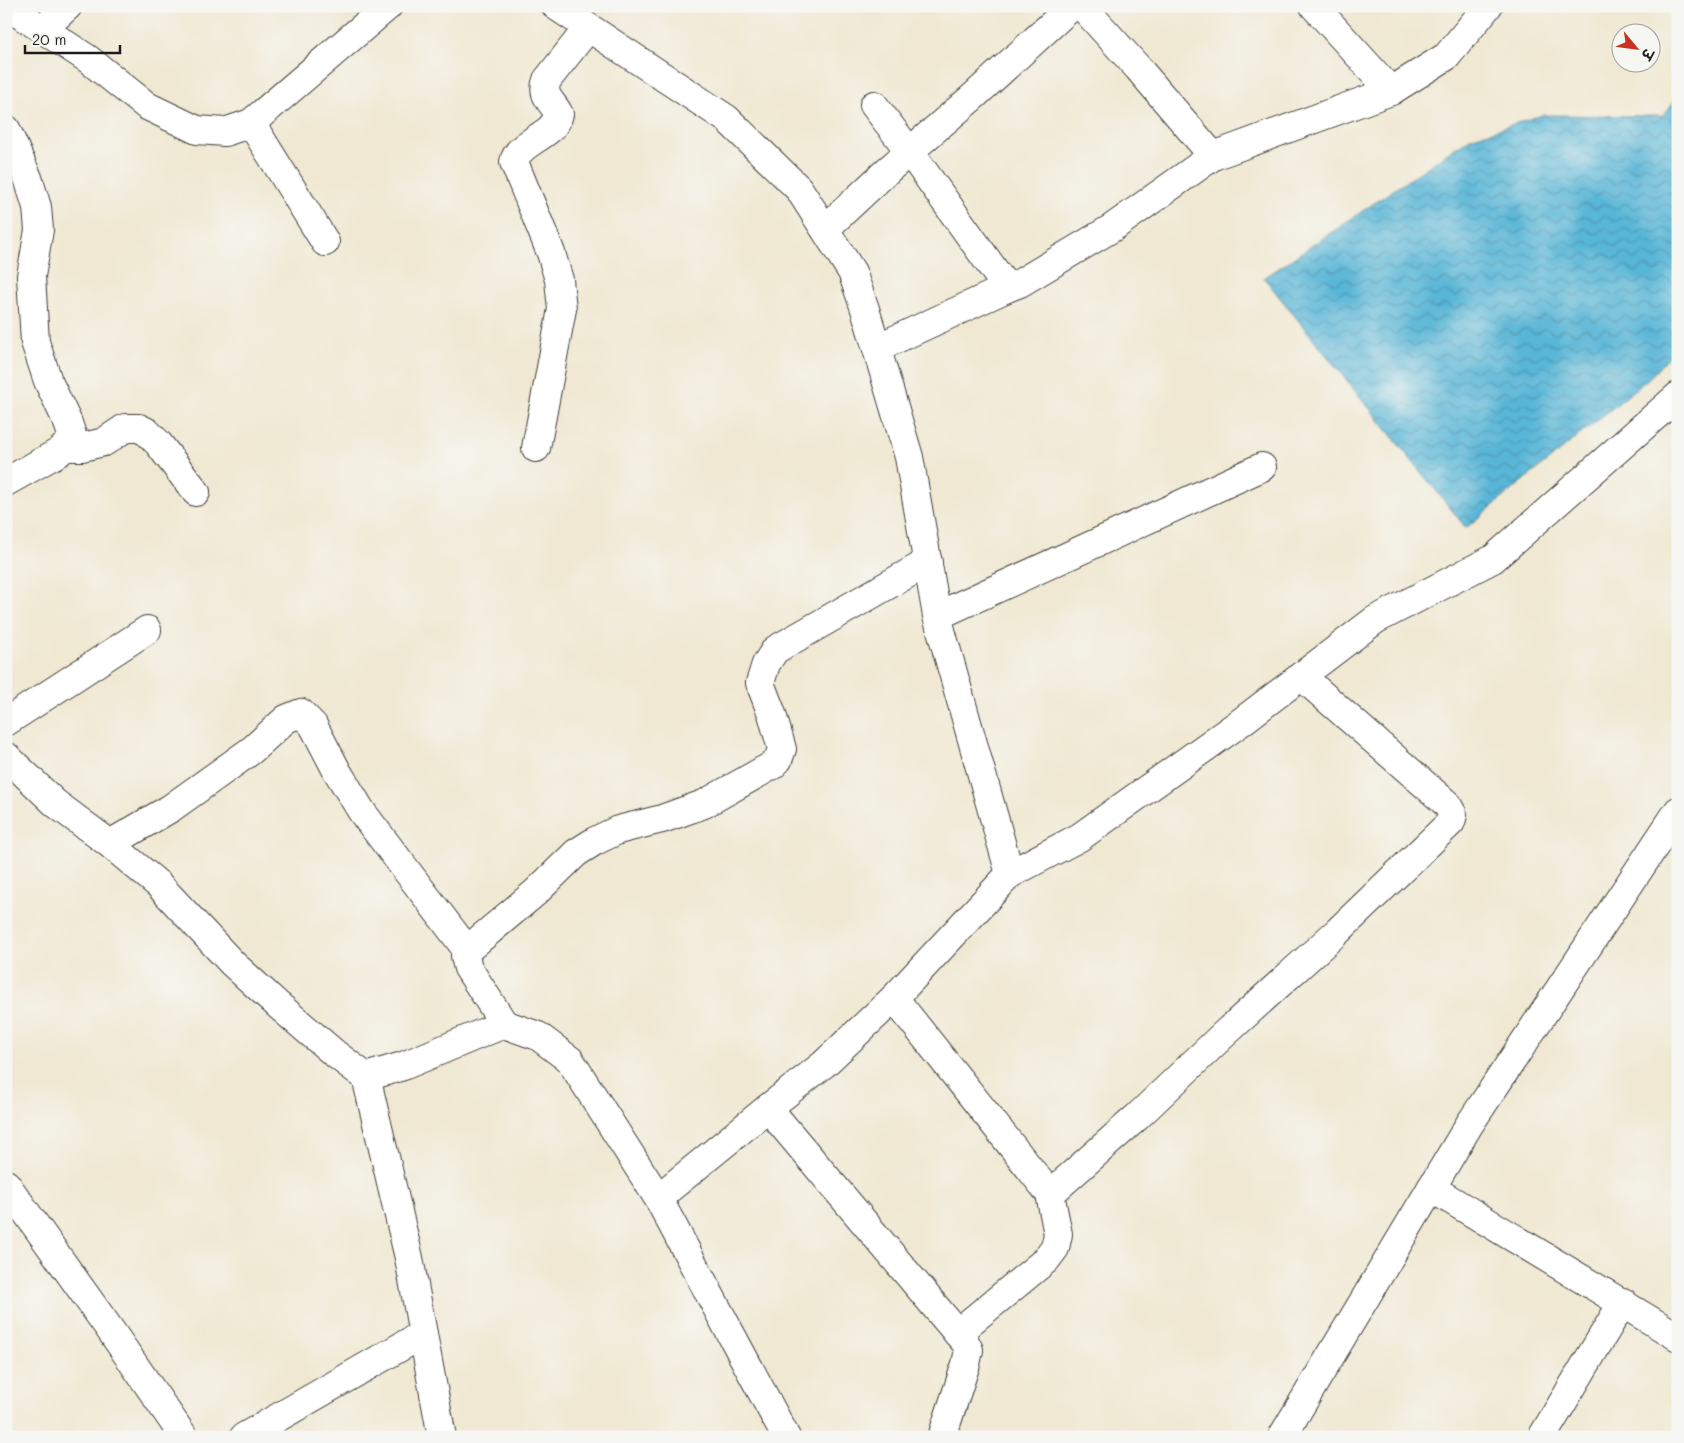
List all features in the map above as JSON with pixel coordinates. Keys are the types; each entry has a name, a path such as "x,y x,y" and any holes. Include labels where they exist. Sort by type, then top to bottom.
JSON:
{"street":[{"path":"7,6 88,59 147,106 196,130 225,132 251,123 388,6"},
{"path":"43,29 68,6"},
{"path":"556,6 727,119 799,189 852,272 877,348 909,457 937,616 1010,874"},
{"path":"825,230 888,170 975,95 1072,6"},
{"path":"1082,6 1213,156"},
{"path":"1314,6 1391,92"},
{"path":"877,348 1020,283 1112,228 1213,156 1391,92 1446,56 1488,6"},
{"path":"536,448 562,309 559,280 551,253 514,162 518,152 552,127 558,119 559,114 545,94 545,86 547,80 588,28"},
{"path":"874,105 1007,288"},
{"path":"251,123 325,242"},
{"path":"6,129 28,178 37,207 39,230 31,276 35,342 48,381 72,435 69,444 53,456 6,482"},
{"path":"658,1198 824,1064 894,998 1010,874 1080,837 1171,773 1375,620 1493,559 1678,396"},
{"path":"65,447 83,447 104,442 125,428 140,428 147,432 158,444 196,492"},
{"path":"937,616 1262,468"},
{"path":"786,1437 658,1198 570,1060 538,1036 504,1024 468,968 465,956 467,950 536,892 576,853 595,841 618,830 662,820 704,804 773,765 781,754 782,749 772,714 760,683 766,664 776,650 928,562"},
{"path":"6,722 147,630"},
{"path":"1050,1194 1137,1117 1222,1036 1338,931 1451,822 1453,815 1447,804 1301,676"},
{"path":"110,844 172,808 252,750 286,719 301,713 313,725 337,771 362,812 467,950"},
{"path":"6,756 55,803 110,844 159,886 232,962 265,993 334,1053 366,1077 409,1258 442,1437"},
{"path":"1292,1433 1431,1188 1469,1125 1678,811"},
{"path":"894,998 1050,1194 1058,1234 1055,1248 1046,1260 957,1332"},
{"path":"366,1077 402,1066 504,1024"},
{"path":"768,1108 966,1342 969,1350 966,1364 942,1437"},
{"path":"6,1184 184,1437"},
{"path":"1431,1188 1678,1337"},
{"path":"1542,1437 1622,1302"},
{"path":"244,1437 423,1334"}],"water":[{"path":"1678,96 1678,347 1649,378 1466,528 1264,278 1470,138 1542,115 1663,116"}]}
